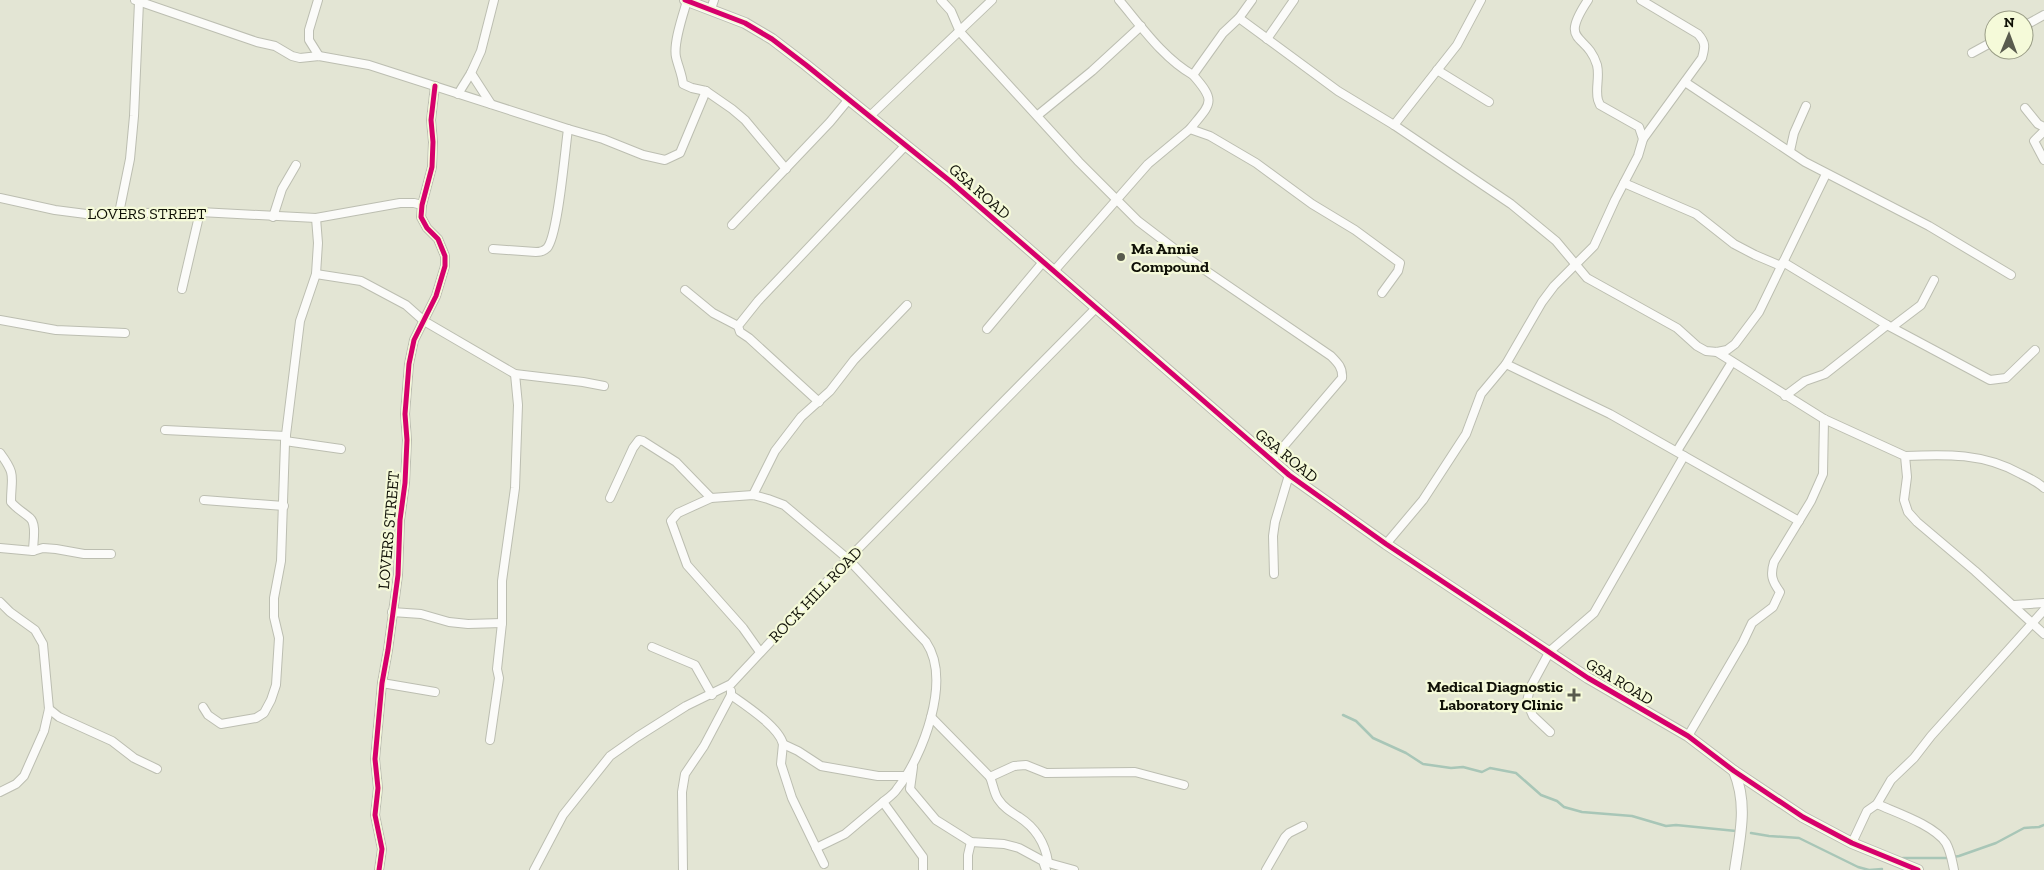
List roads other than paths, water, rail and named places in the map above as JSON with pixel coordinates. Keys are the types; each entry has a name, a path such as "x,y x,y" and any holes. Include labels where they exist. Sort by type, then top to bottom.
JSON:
{"street":[{"path":"318,0 309,30 309,40 319,56"},
{"path":"458,94 471,73 481,51 494,0"},
{"path":"686,0 675,55 682,72 683,84 706,91 745,120 786,169"},
{"name":"GSA ROAD","path":"686,0 713,4 772,39 906,145 1289,474 1386,544 1588,678 1688,736 1734,771 1803,817 1852,843 1918,870"},
{"path":"941,0 951,11 960,32 1080,162 1138,221 1158,238 1280,320 1331,356 1339,364 1343,372 1342,378 1272,460"},
{"path":"870,116 992,0"},
{"path":"1054,271 1148,164 1190,129 1210,102 1204,88 1192,75 1160,48 1119,0"},
{"path":"1192,75 1223,33 1239,18 1252,0"},
{"path":"1268,39 1294,0"},
{"path":"1394,125 1462,36 1481,0"},
{"path":"1588,0 1577,16 1574,28 1577,38 1592,53 1597,66 1598,100 1600,105 1639,127 1643,139"},
{"path":"1386,544 1423,500 1445,467 1466,434 1481,394 1506,364 1542,302 1575,264 1594,246 1638,156 1643,139 1702,58 1705,46 1703,39 1698,34 1641,0"},
{"path":"119,213 130,160 134,116 137,1 257,42 267,43 292,56 307,58 319,56 369,64 603,139 643,155 665,160 680,153 706,91"},
{"path":"1239,18 1338,91 1394,125 1511,204 1556,241 1587,278 1678,328 1697,346 1706,351 1717,352 1726,350 1742,337 1759,312 1826,174"},
{"path":"1038,115 1092,71 1141,26"},
{"path":"1972,52 1984,46"},
{"path":"1437,70 1489,102"},
{"path":"471,73 490,104"},
{"path":"1685,82 1826,174 1865,192 1929,226 2011,275"},
{"path":"422,205 432,167 433,142 431,120 435,86"},
{"path":"732,224 830,122 849,99"},
{"path":"1790,151 1794,133 1806,106"},
{"path":"2025,108 2038,124 2044,127"},
{"path":"493,249 536,252 547,248 552,236 556,216 568,129"},
{"path":"1190,129 1210,136 1256,163 1312,204 1355,230 1400,263 1398,271 1382,293"},
{"path":"2044,130 2034,141 2044,160"},
{"path":"738,326 758,301 906,145"},
{"path":"273,216 282,189 296,165"},
{"path":"1624,183 1696,214 1734,244 1755,255 1782,264 1889,326 1990,380 2006,378 2035,350"},
{"name":"LOVERS STREET","path":"0,198 55,210 86,214 200,212 316,218 400,203 422,205 421,217 427,228 438,239 445,256 445,261 442,280 414,340 409,364 405,414 407,440 405,483 400,520 398,576 382,682 375,759 378,788 375,815 382,849 379,870"},
{"path":"182,289 200,212"},
{"path":"203,707 215,721 221,724 228,724 256,718 264,713 271,700 278,669 280,638 274,617 274,598 281,561 286,438 300,321 316,274 318,243 316,218"},
{"path":"987,329 1043,262"},
{"path":"316,274 361,281 406,305 424,321 515,374 604,386"},
{"path":"1785,396 1805,381 1825,374 1920,305 1934,280"},
{"path":"684,290 713,313 738,326 740,332 819,402"},
{"path":"753,495 776,451 805,412 819,402 854,360 907,305"},
{"name":"ROCK HILL ROAD","path":"534,870 563,815 610,756 636,736 686,706 712,695 731,684 848,559 1096,308"},
{"path":"0,320 56,330 124,333"},
{"path":"1717,352 1824,419 1905,456 1944,455 1981,458 2007,466 2044,488"},
{"path":"1550,732 1532,716 1527,702 1530,688 1550,651 1594,613 1732,362"},
{"path":"1506,364 1610,414 1799,521"},
{"path":"490,740 499,678 497,669 502,623 502,581 515,488 518,405 515,374"},
{"path":"1688,736 1743,642 1752,623 1775,604 1780,592 1772,580 1771,572 1774,562 1799,521 1823,474 1824,419"},
{"path":"165,430 286,438 341,449"},
{"path":"610,498 633,448 639,440 643,440 676,462 711,498"},
{"path":"0,453 12,470 11,502 17,510 30,518 34,523 33,551"},
{"path":"1905,456 1907,477 1904,500 1908,512 1917,522 2034,622 2044,634"},
{"path":"1274,574 1273,536 1275,522 1289,474"},
{"path":"760,652 743,628 687,565 671,521 678,513 711,498 753,495 768,498 784,505 848,559 926,642 932,651 937,690 931,717 914,762 906,776 897,790 845,834 816,848"},
{"path":"204,500 284,506"},
{"path":"0,548 33,551 43,548 56,548 84,554 111,554"},
{"path":"0,602 10,612 35,630 43,644 49,709 44,732 24,776 16,784 0,792"},
{"path":"2014,605 2044,603"},
{"path":"1852,843 1867,811 1877,804 1891,780 1914,758 1931,736 2044,610"},
{"path":"392,612 421,614 449,622 468,624 502,623"},
{"path":"652,647 696,665 712,695"},
{"path":"382,682 435,692"},
{"path":"683,870 682,792 685,774 704,746 731,695 731,684"},
{"path":"731,695 760,717 782,738 781,764 792,798 824,864"},
{"path":"49,709 59,717 112,741 134,758 157,769"},
{"path":"931,717 990,777 997,798 1008,811 1020,817 1038,834 1046,848 1046,865"},
{"path":"783,744 821,766 878,776 906,776"},
{"path":"914,762 910,789 936,820 971,842 1004,844 1019,848 1046,865 1074,870"},
{"path":"990,777 1014,766 1026,765 1046,773 1135,772 1184,785"},
{"path":"1734,771 1741,788 1743,809 1735,870"},
{"path":"883,802 923,857 923,870"},
{"path":"1877,804 1926,827 1945,842 1954,868"},
{"path":"1266,870 1285,836 1294,829 1303,826"},
{"path":"968,870 968,855 971,842"}],"waterway":[{"path":"1343,715 1356,721 1373,738 1406,753 1423,764 1451,768 1463,767 1482,772 1490,768 1516,773 1541,795 1557,801 1564,807 1582,812 1632,816 1666,826 1676,825 1736,831"},
{"path":"1903,858 1948,858 1959,856 1996,843 2024,828 2044,825"},
{"path":"1751,833 1799,838 1858,867 1869,870 1882,869"}],"place":[{"name":"Ma Annie Compound","path":"1121,257"},
{"name":"Medical Diagnostic Laboratory Clinic","path":"1574,695"}]}
